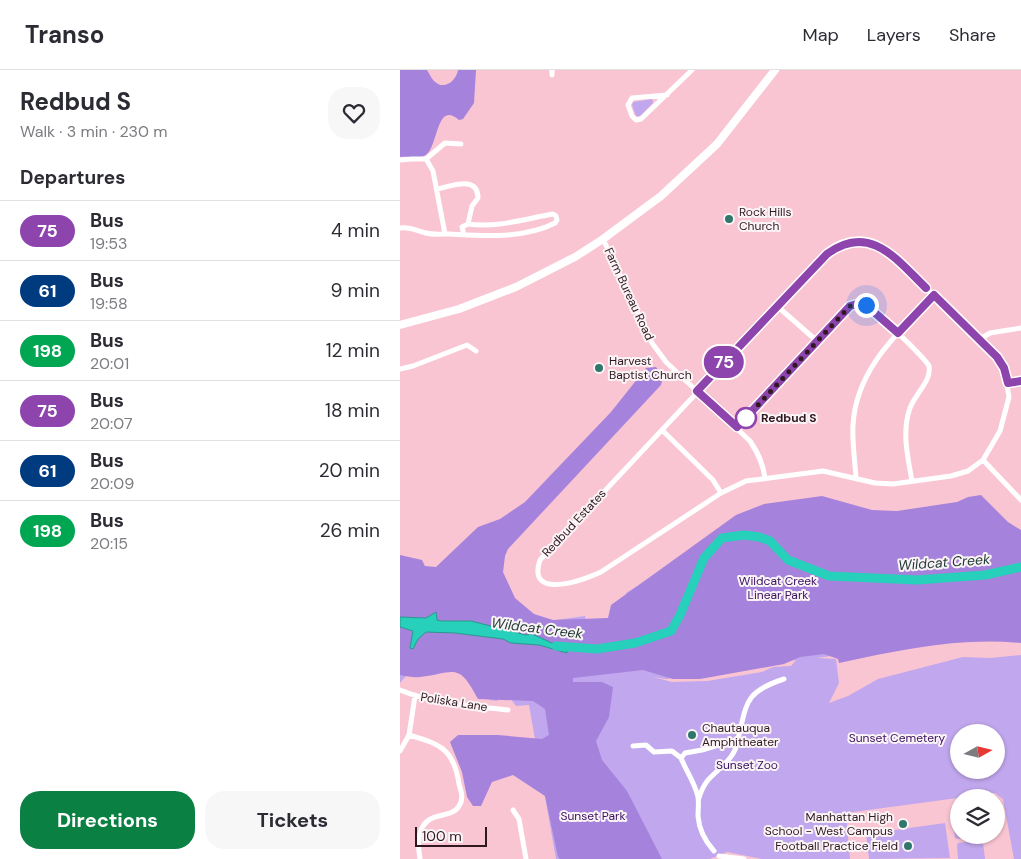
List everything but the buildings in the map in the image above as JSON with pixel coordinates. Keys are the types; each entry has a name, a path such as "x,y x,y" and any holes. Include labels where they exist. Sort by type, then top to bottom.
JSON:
{"main road":[{"path":"400,325 459,309 516,287 575,257 604,239 661,196 717,144 775,70"}],"street":[{"path":"667,95 632,98 628,105 632,116 636,120 641,119 667,95 692,70"},
{"path":"400,160 412,158 426,159 445,144 461,144"},
{"path":"426,159 434,171 445,234"},
{"path":"437,189 466,184 474,185 478,198 472,206 468,224"},
{"path":"400,228 411,228 426,233 464,235 488,236 522,233 548,227 557,220 553,214 515,222 468,224 462,227 464,235"},
{"name":"Farm Bureau Road","path":"604,239 652,343 666,362 697,391"},
{"name":"Redbud Estates","path":"857,241 877,244 887,251 980,339 1001,362 1008,383 1009,397 1000,431 983,460 968,471 951,476 892,484 823,471 746,481 721,492 601,572 585,580 568,583 552,585 544,582 539,577 537,568 540,560 697,391 827,254 844,244 857,241"},
{"path":"856,478 852,436 856,402 864,378 876,359 934,295"},
{"path":"737,427 850,306 857,304 866,305 927,362 930,371 928,380 914,398 909,411 906,430 912,481"},
{"path":"777,306 817,341"},
{"path":"980,339 990,333 1021,328"},
{"path":"400,369 413,366 467,344 476,351"},
{"path":"1008,383 1021,381"},
{"path":"697,391 750,441 760,456 766,478"},
{"path":"662,430 713,480 721,492"},
{"path":"983,460 1021,500"},
{"path":"699,798 708,780 729,760 737,748 745,706 748,700 754,694 784,679"},
{"name":"Poliska Lane","path":"400,690 415,696 448,703 508,710"},
{"path":"400,751 409,735 415,696"},
{"path":"409,735 441,746 449,754 457,769 462,799 458,808 453,812 437,816 423,825 419,833 420,859"},
{"path":"681,758 685,753 738,739"},
{"path":"633,746 646,746 654,752 672,751 681,758 699,798 698,818 701,829 706,842 714,850"},
{"path":"513,810 519,819 526,859"},
{"path":"719,856 744,859"}],"green space":[{"path":"400,70 427,70 434,81 445,85 455,78 458,70 476,70 474,103 463,119 459,120 451,115 446,116 441,121 429,152 422,157 400,157"},
{"path":"652,99 653,103 640,116 636,116 632,105 633,102"},
{"name":"Wildcat Creek Linear Park","path":"656,367 663,377 661,385 508,549 503,572 515,598 534,614 553,620 608,618 611,605 736,515 764,504 822,496 872,510 897,511 957,502 968,497 981,495 1008,522 1021,530 1021,643 952,643 907,649 839,663 838,659 824,654 800,657 784,664 700,679 673,679 643,670 573,678 573,682 602,682 613,687 609,717 596,741 602,760 627,791 662,859 560,859 545,796 513,775 492,782 481,806 473,806 467,797 462,772 450,742 458,735 498,735 542,739 549,735 545,709 533,701 478,699 465,679 455,672 418,677 400,675 400,555 422,560 425,566 436,567 478,527 500,519 525,502 611,412 646,368"},
{"path":"732,527 1021,629 817,658 836,659 839,683 829,703 848,696 878,679 963,657 990,658 1021,655 1021,859 1014,859 1005,810 1005,789 950,789 950,799 846,813 850,859 762,859 727,852 710,859 556,859 529,705 516,706 510,698 500,698 497,701 489,700 484,666 407,675 400,683 400,646 505,605 548,621 585,616 586,623 630,617 626,593","holes":["796,660 791,666 773,667 762,672 707,681 672,682 653,677 666,679"]},
{"name":"Football Practice Field","path":"945,823 950,858 869,859 866,834"},
{"path":"983,844 985,859 958,859 957,845"}],"shaded area":[{"path":"436,612 437,620 441,621 471,621 526,635 532,634 552,643 566,644 567,653 539,645 511,643 503,639 455,633 426,632 418,639 413,649 410,648 413,631 400,627 400,617 426,618"}],"waterway":[{"name":"Wildcat Creek","path":"556,646 597,649 635,643 671,631 680,615 704,558 722,538 744,535 759,537 770,541 788,560 829,576 917,580 985,575 1021,567"}],"bus line":[{"name":"75","path":"926,288 877,244 857,241 838,246 827,254 697,391 737,427 850,306 857,304 866,305 898,333 934,295 997,357 1004,368 1008,383 1021,381"}],"place":[{"name":"Rock Hills Church","path":"729,219"},
{"name":"Harvest Baptist Church","path":"599,368"},
{"name":"Redbud S","path":"746,418"},
{"name":"Chautauqua Amphitheater","path":"692,735"},
{"name":"Manhattan High School - West Campus","path":"903,824"},
{"name":"Football Practice Field","path":"908,846"}],"route":[{"path":"746,418 850,306 857,304 866,305"}],"park label":[{"name":"Sunset Cemetery","path":"897,738"},
{"name":"Sunset Zoo","path":"747,765"},
{"name":"Sunset Park","path":"593,816"}]}
